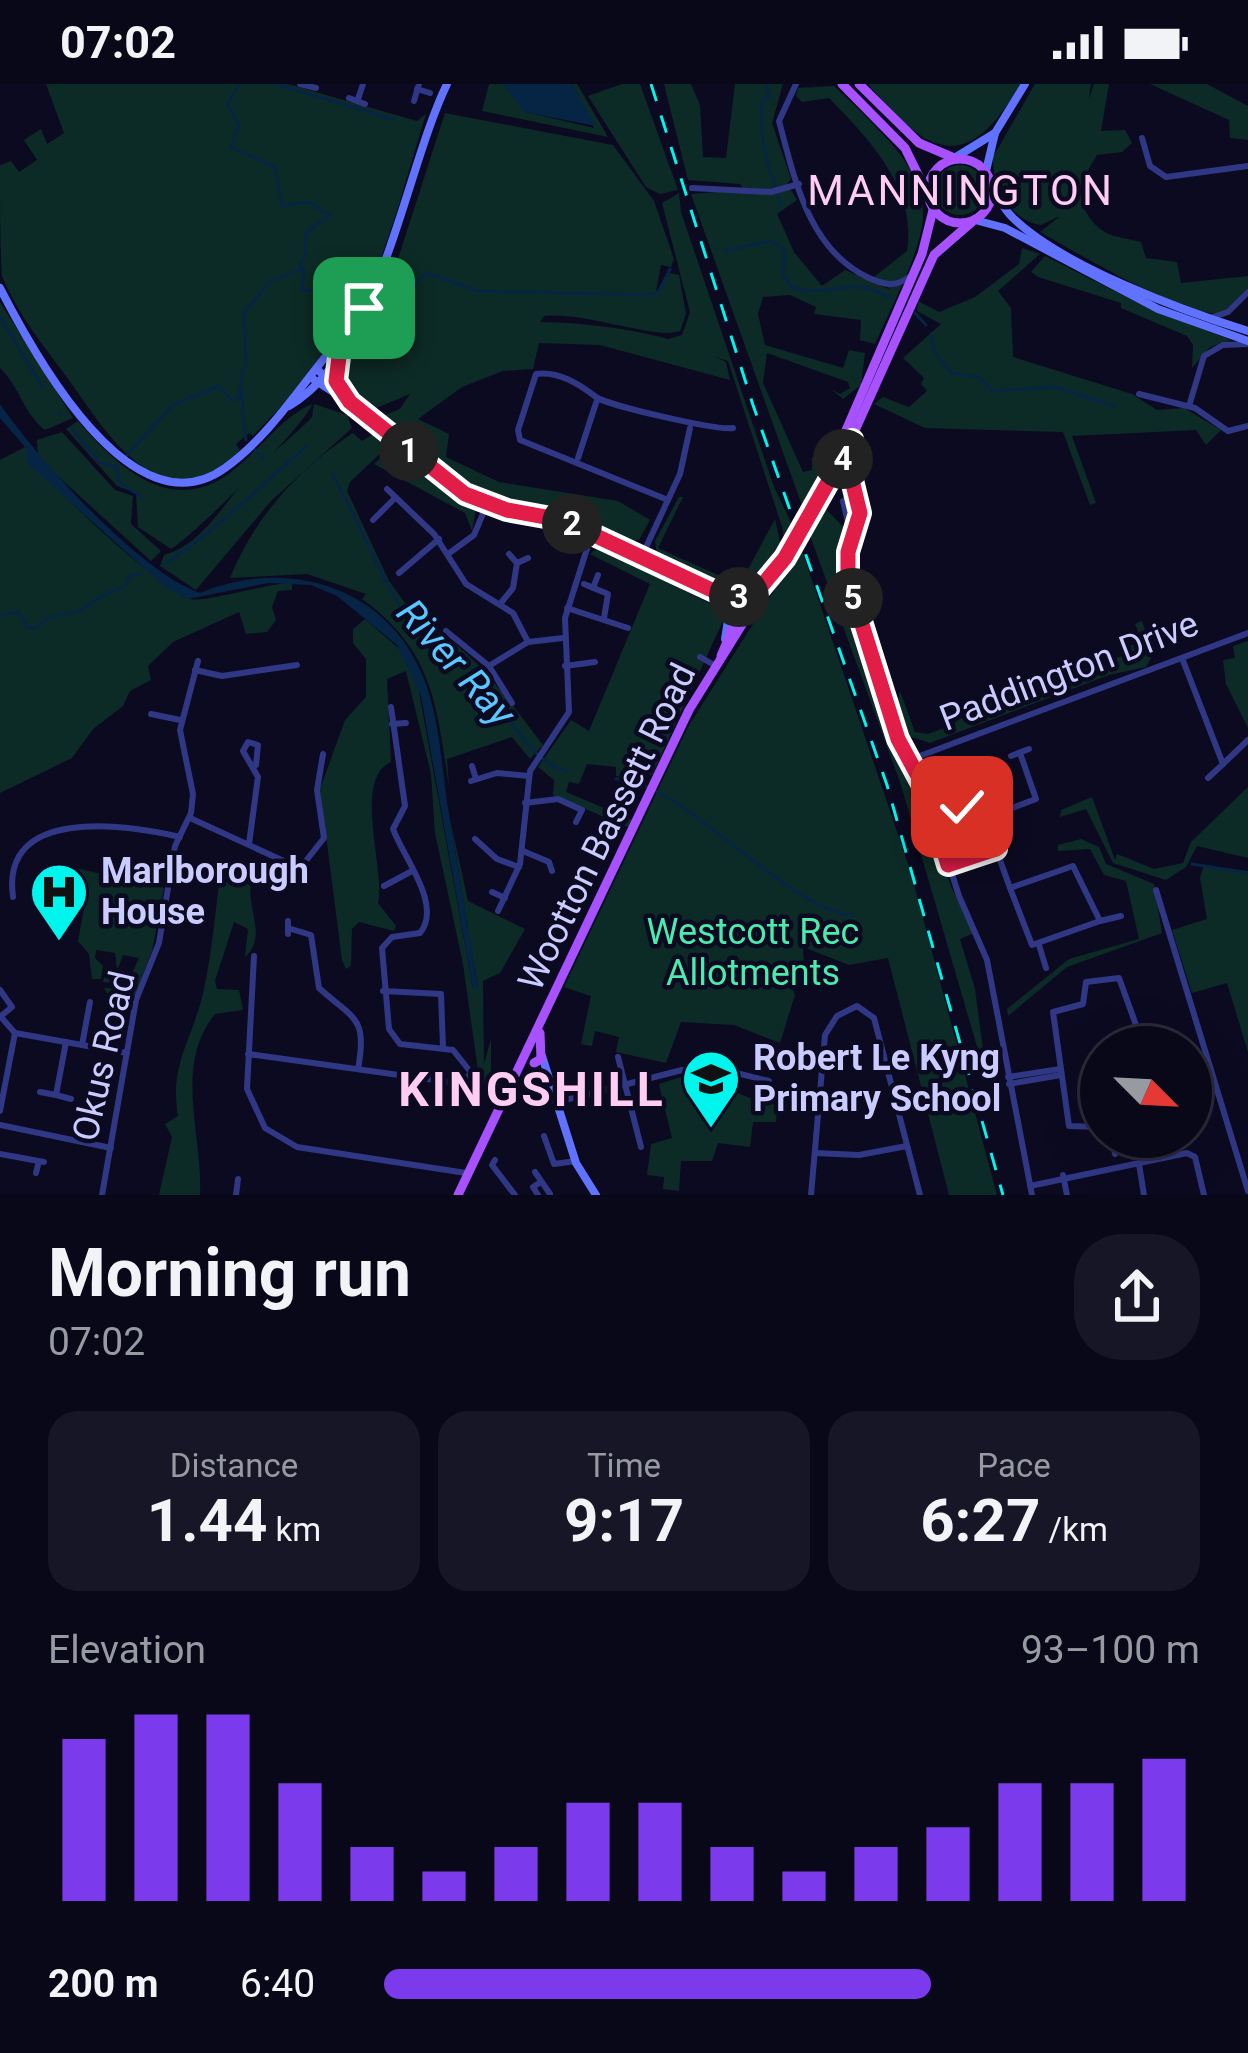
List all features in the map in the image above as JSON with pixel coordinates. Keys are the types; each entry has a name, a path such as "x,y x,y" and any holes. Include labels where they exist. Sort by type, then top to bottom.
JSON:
{"main road":[{"path":"0,288 72,401 116,455 145,476 183,482 213,476 340,349 389,256 446,84"},
{"path":"839,84 905,148 933,204 953,222 1005,228 1158,309 1248,343"},
{"path":"859,84 915,140 972,161 1023,226 1120,280 1246,331"},
{"path":"974,221 988,203 986,177 995,133 1024,84"},
{"path":"933,204 933,174 995,133"},
{"name":"Wootton Bassett Road","path":"829,480 833,458 914,274 933,204"},
{"name":"Wootton Bassett Road","path":"535,1057 542,1021 718,661 785,558 852,440 934,254 974,221"},
{"path":"300,399 354,324"},
{"path":"338,393 334,372 340,349"},
{"path":"316,375 444,481 487,504 554,517 752,606"},
{"path":"287,407 314,393 338,393"},
{"path":"716,592 729,611 725,640"},
{"name":"Wootton Bassett Road","path":"718,661 725,640 752,606"},
{"path":"458,1195 514,1078 535,1057 551,1080 576,1160 596,1195"}],"street":[{"path":"357,100 363,84"},
{"path":"796,84 778,118 808,212 825,246 852,269 888,285 914,274"},
{"path":"413,100 418,86 430,93"},
{"path":"1142,137 1150,166 1166,177 1248,166"},
{"path":"692,188 776,191 799,184"},
{"path":"1206,318 1225,314 1248,292"},
{"path":"1238,302 1246,331"},
{"path":"1189,406 1204,356 1226,344 1248,343"},
{"path":"668,500 579,459 523,442 520,422 538,373 588,387 597,400 690,426 733,428"},
{"path":"1139,394 1189,406 1228,430 1248,426"},
{"path":"579,459 597,400"},
{"path":"641,558 688,451 690,426"},
{"path":"852,440 860,513 848,580 996,991 1030,1190 1063,1174 1193,1154 1204,1195"},
{"path":"387,489 439,539 466,584 516,617 528,641"},
{"path":"852,539 842,501 856,496"},
{"path":"373,517 394,499"},
{"path":"448,554 474,535 487,504"},
{"path":"498,911 523,851 528,776 570,708 563,638 567,608 592,533"},
{"path":"399,573 439,539"},
{"path":"509,554 518,563"},
{"path":"518,563 528,558"},
{"path":"500,604 513,588 518,563"},
{"path":"598,574 589,586 609,597 604,618"},
{"path":"567,608 628,628"},
{"path":"461,626 449,634 489,666 512,704"},
{"name":"Paddington Drive","path":"909,760 1248,633"},
{"path":"489,666 528,641 563,638"},
{"path":"700,657 718,661"},
{"path":"1182,658 1223,764"},
{"path":"198,661 181,720 193,794 190,818 293,864 317,853 324,838 317,790 323,760"},
{"path":"194,670 223,676 292,661"},
{"path":"565,666 592,663 590,675"},
{"path":"391,707 392,765 405,809 393,829 425,900 428,922 416,935 385,942 383,991 393,1039 443,1047 459,1055 498,1107"},
{"path":"157,713 181,720"},
{"path":"392,724 406,723"},
{"path":"1208,778 1248,740"},
{"path":"1020,753 1036,799 984,816 966,820 955,786 968,770 984,816 1030,943 1039,945 1121,916"},
{"path":"249,844 258,804 256,765"},
{"path":"472,766 473,780 502,772 528,776"},
{"path":"525,802 558,800 585,811 576,822"},
{"name":"Okus Road","path":"102,1195 138,992 159,944 180,837 190,818"},
{"path":"13,897 4,873 24,845 51,829 180,837"},
{"path":"490,835 478,842 519,867"},
{"path":"523,851 545,859 554,866 552,871"},
{"path":"949,869 997,852"},
{"path":"1010,888 1073,866 1100,920"},
{"path":"384,886 412,871"},
{"path":"1156,890 1248,1191"},
{"path":"492,892 505,898"},
{"path":"288,928 311,935 319,988 355,1017 362,1038 358,1070"},
{"path":"1039,945 1046,968"},
{"path":"254,956 248,967 252,1109 283,1142 466,1173"},
{"path":"1080,1128 1071,1129 1052,1013 1082,1005 1087,982 1122,980 1137,1026"},
{"path":"0,990 12,1007 0,1016 15,1033 127,1053"},
{"path":"383,991 441,994 443,1047"},
{"path":"82,1045 90,1002"},
{"path":"811,1195 825,1033 842,1012 857,1006 872,1014 920,1195"},
{"path":"0,1111 15,1033"},
{"path":"56,1095 66,1042"},
{"path":"248,1054 449,1082 473,1075"},
{"path":"618,1057 641,1147"},
{"path":"557,1102 680,1070 727,1070 757,1086 769,1081"},
{"path":"1009,1080 1061,1072"},
{"path":"40,1093 71,1099"},
{"path":"0,1125 111,1148"},
{"path":"543,1143 556,1165 576,1160"},
{"path":"815,1153 848,1156 907,1146"},
{"path":"0,1154 41,1162 36,1173"},
{"path":"1238,1157 1248,1154"},
{"path":"495,1160 492,1165 516,1195 527,1190"},
{"path":"1139,1164 1144,1195"},
{"path":"535,1172 550,1194"},
{"path":"1063,1174 1067,1195"},
{"path":"236,1195 238,1179"},
{"path":"538,1195 532,1187 541,1182"}],"green space":[{"path":"46,84 288,84 417,121 426,114 382,254 344,335 253,436 249,433 236,444 240,450 215,470 192,479 170,479 131,457 97,420 39,340 2,276 0,165 11,161 19,172 37,160 24,140 41,129 47,144 64,133"},
{"path":"489,84 503,84 525,112 594,128 572,84 577,84 608,137 482,111"},
{"path":"622,84 640,84 678,190 660,194 646,187 588,96"},
{"path":"664,84 691,84 700,105 703,157 726,158 735,84 783,84 772,123 791,179 787,184 797,200 777,214 794,252 822,286 845,270 891,290 874,277 907,251 908,228 898,186 860,131 829,98 802,102 796,96 798,88 834,86 899,153 916,179 923,204 921,230 875,344 860,340 861,320 814,314 816,307 790,295 763,297 758,314 765,345 843,368 849,350 865,353 861,385 843,399 831,389 840,394 850,388 848,382 767,353 763,383 803,472 812,470 812,458 834,444 805,514 691,194 744,190 740,184 688,180"},
{"path":"868,84 1020,84 980,135 962,144 943,145 907,125"},
{"path":"1035,84 1091,84 1089,99 1094,84 1109,84 1101,131 1125,130 1132,143 1122,152 1097,155 1088,170 1084,209 1102,230 1141,242 1146,258 1177,262 1181,283 1248,276 1248,288 1229,309 1205,312 1158,295 1040,232 1060,216 1041,225 1012,209 1000,190 993,157"},
{"path":"1150,84 1207,84 1248,106 1248,140 1230,138 1229,120"},
{"path":"445,113 613,145 654,201 674,259 671,267 661,265 656,292 670,273 679,275 686,314 680,331 654,332 560,316 544,316 540,322 611,327 683,344 726,362 730,380 600,345 539,343 533,369 503,371 462,387 418,419 449,434 446,457 499,482 618,501 650,520 639,540 620,542 557,514 477,495 457,485 380,417 400,409 410,394 374,409 347,385 344,367 397,262"},
{"path":"960,165 978,172 985,190 978,208 960,215 942,208 935,190 942,172"},
{"path":"679,193 681,212 774,487 796,533 784,549 783,530 728,361 665,340 682,335 690,312 662,203"},
{"path":"1022,248 1040,254 998,291 1011,308 1013,357 1132,394 1157,410 1184,408 1221,430 1206,445 1196,430 1072,436 1096,503 1090,505 1063,432 925,428 874,404 883,397 909,407 927,391 921,384 924,378 903,358 941,324 917,311 918,301 939,312 975,297 1019,264"},
{"path":"1045,256 1150,309 1231,340 1210,347 1192,368 1193,345 1187,336 1121,308 1121,303 1038,277 1031,272"},
{"path":"0,302 73,418 45,430 0,368"},
{"path":"312,404 248,479 171,549 138,527 136,493 117,486 66,429 78,421 129,470 169,489 190,490 212,484 235,469 282,424"},
{"path":"314,404 347,415 352,428 271,501 196,590 160,566 164,555 201,533 256,469 312,417"},
{"path":"62,432 115,490 133,496 131,524 161,551 151,561 38,458 37,440"},
{"path":"376,432 388,446 350,482 347,491 389,581 427,633 436,630 467,654 543,745 530,759 512,737 447,759 449,787 428,682 404,638 362,599 366,594 307,574 230,578 265,515 296,479 353,433 362,441"},
{"path":"25,447 74,505 176,592 198,599 281,584 292,583 292,590 278,591 272,607 276,620 267,632 246,634 239,612 173,642 148,666 151,680 130,691 123,706 93,729 72,758 0,793 0,460"},
{"path":"392,447 441,489 476,509 472,531 465,513 374,464"},
{"path":"683,497 658,548 729,580 746,573 775,519 781,547 749,590 739,592 657,556 655,541"},
{"path":"825,508 847,531 842,567 853,611 952,889 974,933 960,939 975,989 983,1049 978,1050 900,782 809,533"},
{"path":"599,547 718,608 723,621 652,775 630,769 628,778 616,776 616,767 587,764 579,784 569,782 566,792 635,821 630,828 553,795 554,780 538,767 571,720 589,731 650,584 590,554"},
{"name":"Westcott Rec Allotments","path":"801,548 911,873 997,1195 949,1195 888,958 849,965 803,947 804,967 791,986 795,995 780,1043 734,1025 681,1022 666,1063 616,1052 619,1037 595,1031 592,1046 581,1044 591,996 564,987 688,727"},
{"path":"365,619 405,654 417,681 473,989 478,988 450,819 468,901 525,929 500,973 483,981 484,1064 491,1039 491,1081 498,1085 489,1096 481,1092 463,964 435,833 431,774 406,671 387,679 391,762 380,772 372,806 378,903 396,926 394,931 359,922 352,929 351,966 346,969 342,960 320,789 345,720 366,697 366,659 353,643 353,629"},
{"path":"1142,621 1153,654 1146,667 1109,675 930,743 909,736 897,704 900,691 915,732 928,734 955,724 956,714 1131,653 1129,646 1142,641 1135,624"},
{"path":"1248,641 1248,728 1226,684 1223,660 1235,658 1233,646"},
{"path":"1248,787 1248,858 1197,846 1186,867 1166,880 1113,863 1086,809 1060,817 1061,810 1092,797 1115,860 1117,854 1154,869 1183,863 1191,842"},
{"path":"1081,839 1099,847 1106,864 1154,884 1162,933 1067,967 1008,1016 1007,1009 1069,959 1139,939 1126,881 1104,875 1090,849 1058,851 1058,845"},
{"path":"53,863 164,888 152,951 134,998 107,993 104,988 125,989 139,958 123,955 112,983 103,982 106,967 117,969 115,953 96,950 95,958 103,966 101,979 92,979 89,954 78,941 87,892 49,884"},
{"path":"1204,865 1248,871 1248,1052 1227,983 1192,993 1172,930 1207,919 1200,878"},
{"path":"231,872 244,884 253,875 255,939 245,957 248,929 234,922 215,981 217,989 239,990 243,1010 215,1014 195,1056 193,1102 200,1195 159,1195 172,1137 165,1124 178,1116 177,1081 204,989 220,876"},
{"path":"690,1074 750,1098 778,1096 776,1122 753,1122 750,1147 718,1143 712,1161 681,1161 679,1191 663,1189 664,1177 647,1175 651,1144 672,1138 659,1084"}],"water":[{"path":"503,84 572,84 596,126 524,112"},
{"path":"0,404 91,511 175,581 200,593 265,578 298,579 329,587 384,619 405,643 422,674 436,723 478,989 473,989 421,696 397,645 337,596 311,585 268,583 188,599 165,587 28,464 25,447 0,418"}],"waterway":[{"path":"240,84 227,104 239,125 231,147 275,167 282,206 308,202 330,215 306,233 306,254 299,264 304,271 301,290 334,292 372,278"},
{"path":"276,84 392,119"},
{"path":"766,84 769,97 762,100 763,140 781,205"},
{"path":"724,251 771,241 785,250 783,273 790,286 816,291 864,288 891,299"},
{"path":"127,455 173,405 219,386 232,400 238,399 246,358 244,312 269,283 303,268"},
{"path":"384,285 413,284 427,273 477,291 646,295 658,293 670,269"},
{"path":"915,313 926,325"},
{"path":"0,317 43,388"},
{"path":"931,334 934,351 951,373 979,377 992,391 1055,387 1114,406"},
{"path":"241,391 246,440"},
{"path":"72,429 100,463 118,467"},
{"name":"River Ray","path":"164,564 219,524 307,446"},
{"path":"255,450 264,459"},
{"path":"117,470 120,483 142,497"},
{"name":"River Ray","path":"332,474 403,610 476,673 541,757 568,771"},
{"name":"River Ray","path":"0,615 19,612 27,627 36,629 48,618 81,610 140,574"},
{"name":"River Ray","path":"616,779 639,779 646,786"},
{"name":"River Ray","path":"654,790 808,899 853,915"},
{"name":"River Ray","path":"1192,864 1248,873"}],"railway":[{"path":"651,84 753,405 887,785 1003,1195"}],"place":[{"name":"Marlborough House","path":"59,943"},
{"name":"Robert Le Kyng Primary School","path":"711,1130"}],"district":[{"name":"MANNINGTON","path":"961,190"},
{"name":"KINGSHILL","path":"532,1089"}],"route":[{"path":"364,308 340,349 336,381 350,402 438,477 482,502 562,520 716,592 749,601 807,524 852,440 850,472 860,513 848,552 848,580 898,739 925,789 948,865 996,849 984,814 966,820 962,807"}]}
